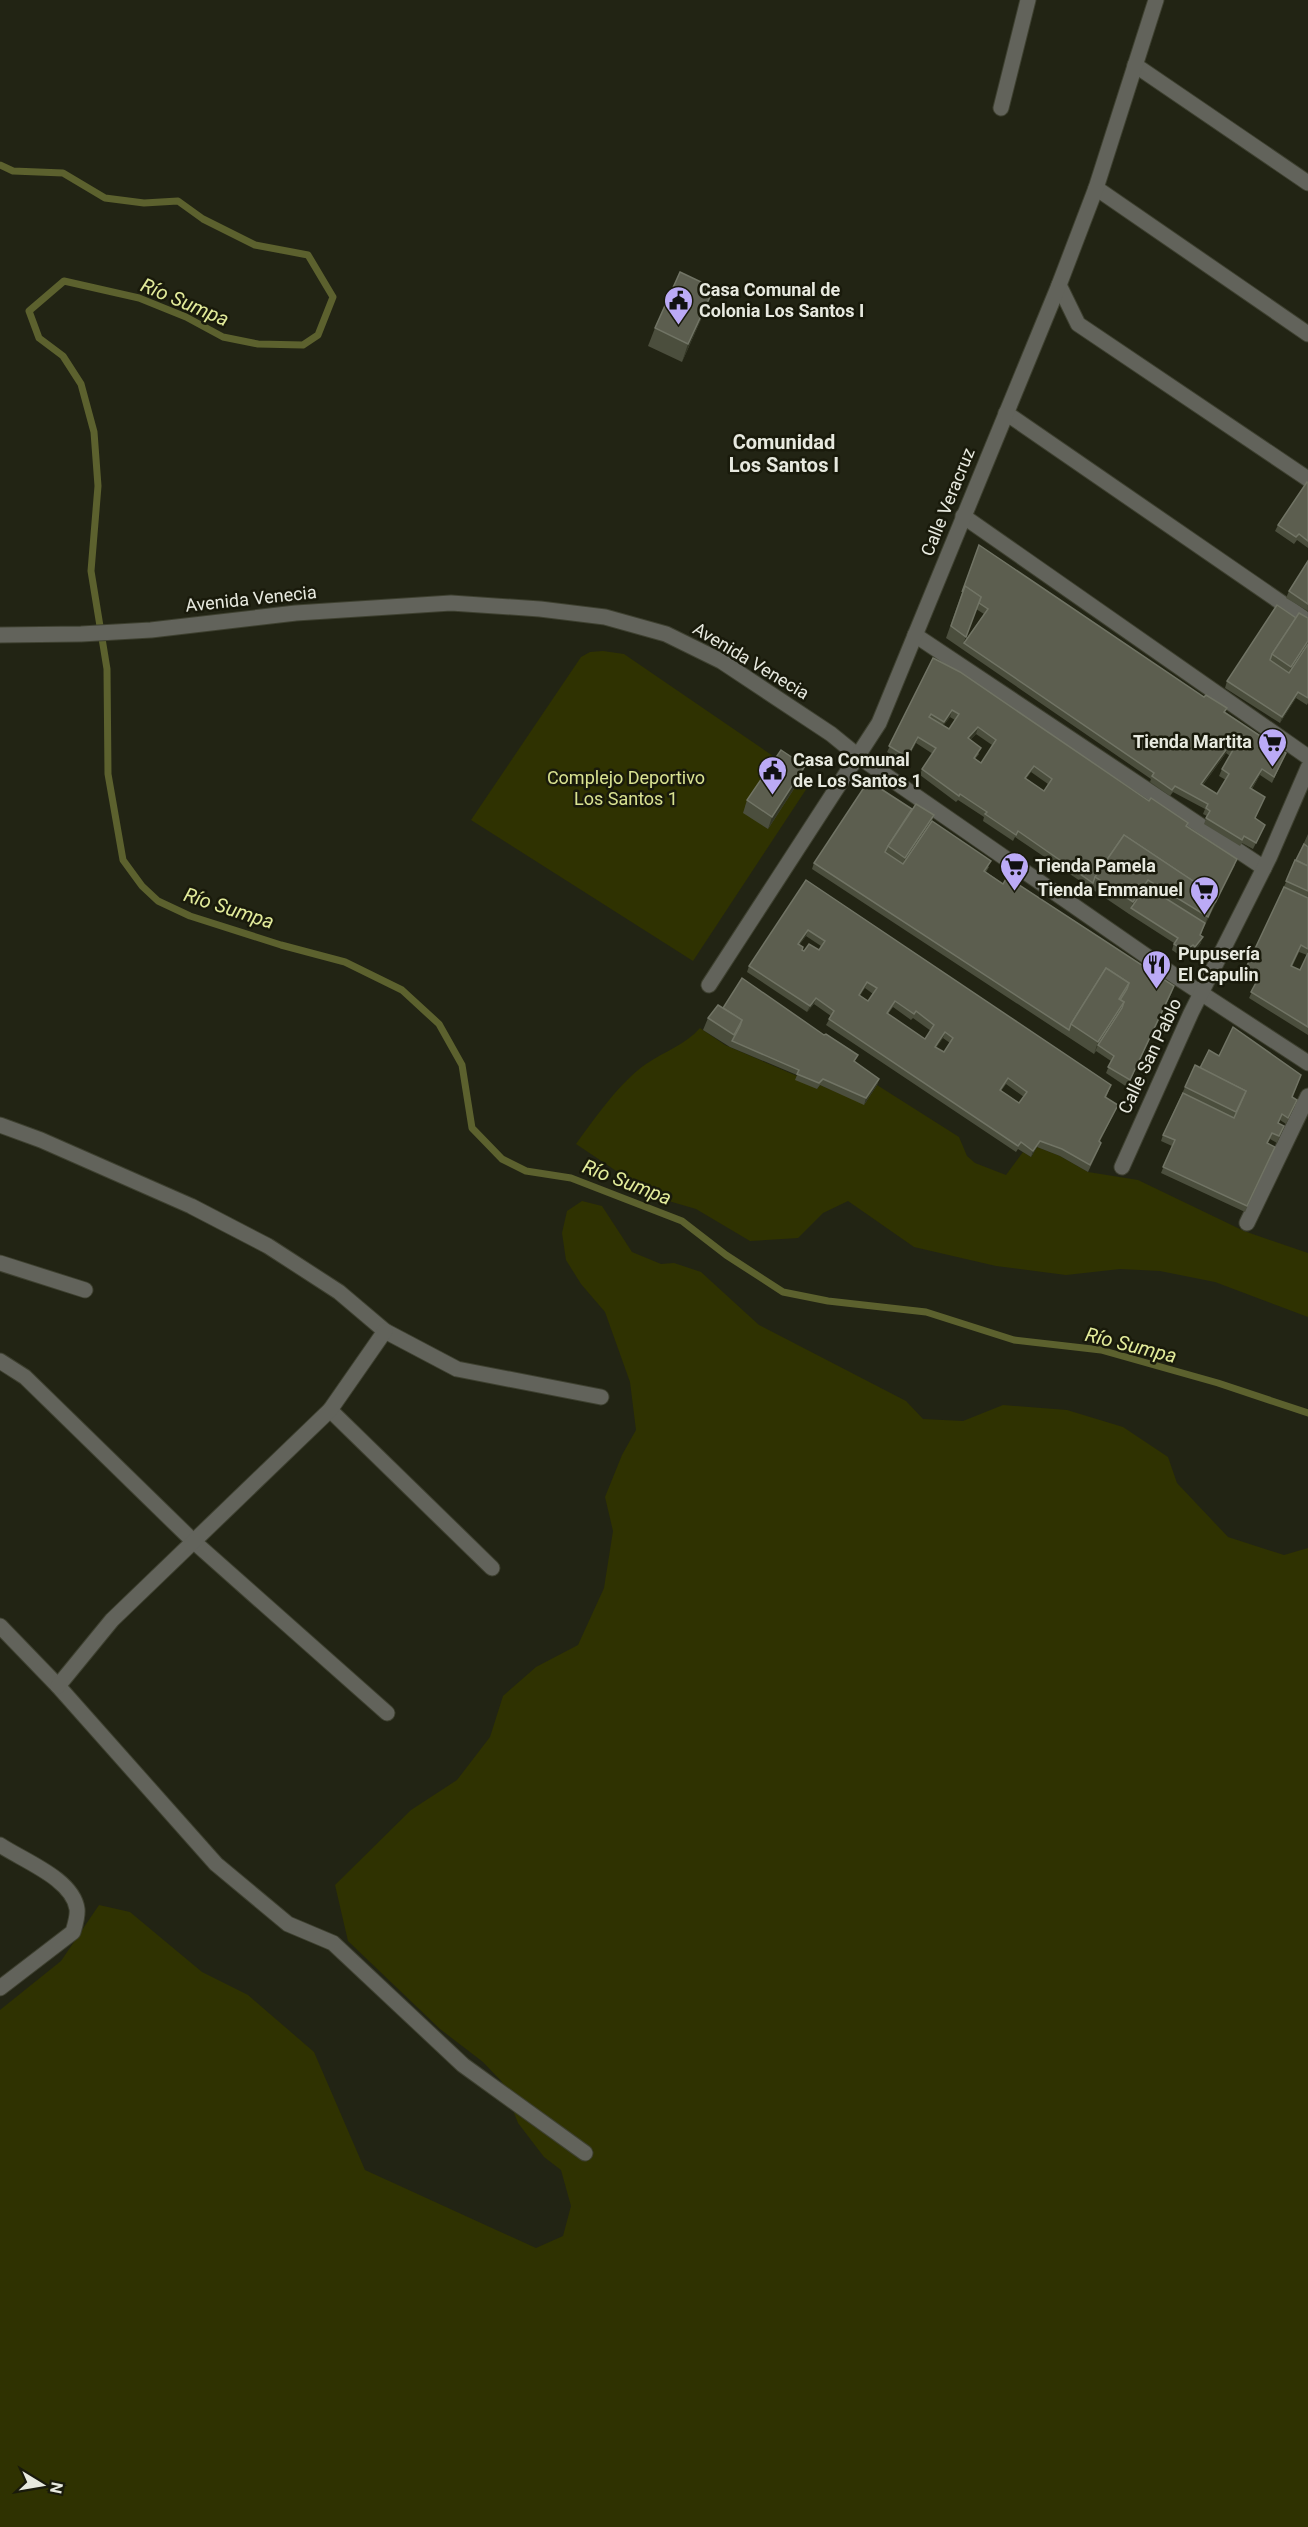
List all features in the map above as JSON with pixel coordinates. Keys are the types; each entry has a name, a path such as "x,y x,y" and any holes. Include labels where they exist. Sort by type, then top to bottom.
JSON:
{"street":[{"path":"1001,108 1028,0"},
{"name":"Calle Veracruz","path":"709,985 879,723 1059,285 1096,188 1156,0"},
{"path":"1135,65 1308,183"},
{"path":"1096,188 1308,334"},
{"path":"1059,285 1078,324 1308,479"},
{"path":"1006,413 1308,621"},
{"path":"963,516 1308,757"},
{"name":"Avenida Venecia","path":"0,635 151,630 296,613 451,603 540,609 604,617 666,634 721,661 831,734 858,756 1308,1063"},
{"path":"915,635 1264,868"},
{"name":"Calle San Pablo","path":"1122,1167 1201,992 1264,868 1308,768"},
{"path":"1247,1222 1308,1096"},
{"path":"0,1125 41,1140 191,1206 268,1246 339,1292 385,1331 457,1369 601,1397"},
{"path":"0,1263 85,1290"},
{"path":"58,1686 112,1620 192,1540 330,1410 385,1331"},
{"path":"0,1361 26,1377 192,1540 387,1713"},
{"path":"330,1410 492,1568"},
{"path":"0,1626 58,1686 216,1864 288,1924 333,1943 462,2065 585,2153"},
{"path":"0,1845 25,1861 54,1875 73,1895 78,1911 74,1932 0,1988"}],"green space":[{"name":"Complejo Deportivo Los Santos 1","path":"590,652 624,654 811,782 693,961 471,820 581,657"},
{"path":"700,1028 725,1045 797,1076 817,1089 820,1085 864,1104 877,1085 959,1137 967,1156 975,1163 1006,1175 1023,1152 1031,1157 1037,1147 1060,1156 1088,1172 1138,1180 1244,1231 1308,1253 1308,1317 1215,1282 1160,1271 1120,1269 1066,1275 996,1266 914,1247 848,1201 823,1213 798,1238 750,1241 696,1209 655,1197 576,1144 627,1080 646,1064 681,1043"},
{"path":"582,1201 602,1206 632,1252 661,1264 674,1263 701,1272 759,1325 906,1401 923,1419 963,1421 1003,1405 1067,1410 1123,1427 1168,1457 1177,1483 1228,1537 1284,1555 1308,1548 1308,2527 0,2527 0,2010 61,1961 99,1905 130,1912 202,1972 248,1995 314,2052 365,2170 536,2248 563,2236 571,2206 561,2170 544,2157 518,2123 502,2082 483,2062 440,2029 348,1941 335,1885 411,1810 457,1780 490,1737 503,1696 536,1667 578,1645 604,1588 613,1531 605,1497 622,1455 636,1430 630,1382 605,1312 581,1284 566,1260 562,1233 567,1211"}],"building":[{"name":"Casa Comunal de Colonia Los Santos I","path":"680,272 714,288 688,344 655,328"},
{"path":"1307,482 1308,541 1299,534 1296,537 1278,525"},
{"path":"979,545 1204,697 1206,695 1227,708 1224,712 1286,753 1274,777 1262,769 1250,788 1265,797 1255,818 1265,825 1256,843 1244,836 1242,840 1206,818 1210,811 1206,808 1208,804 1175,786 1172,790 1152,776 1154,773 964,643 988,609 979,603 981,597 965,586 962,592","holes":["1228,747 1233,750 1222,769 1229,774 1217,794 1201,784"]},
{"path":"1308,561 1308,604 1289,591"},
{"path":"965,586 981,597 966,637 951,626"},
{"path":"1277,605 1296,618 1270,660 1289,673 1308,644 1308,698 1298,692 1282,717 1227,681"},
{"path":"1299,613 1308,618 1308,641 1291,667 1272,654"},
{"path":"933,658 960,672 1149,801 1151,798 1188,823 1186,826 1237,859 1215,903 1217,897 1124,835 1093,883 1018,831 1016,835 985,814 987,812 960,794 959,796 922,769 936,748 918,737 907,757 889,746","holes":["952,710 959,714 949,729 929,717 931,714 944,722","978,727 996,740 981,763 974,758 981,748 968,738","1034,766 1052,779 1044,791 1025,778"]},
{"name":"Casa Comunal de Los Santos 1","path":"781,750 805,766 772,817 747,800"},
{"path":"878,787 912,809 885,852 903,864 932,821 991,861 984,871 1003,884 1007,877 1174,986 1130,1080 1108,1067 1114,1056 1098,1045 1122,1008 1124,1002 1120,1000 1129,983 1106,968 1069,1030 814,863 863,789"},
{"path":"916,804 934,815 905,858 888,846"},
{"path":"1124,835 1217,897 1208,917 1148,880 1133,902 1095,877"},
{"path":"1304,844 1308,847 1308,866 1296,860"},
{"path":"1295,860 1308,866 1308,891 1286,881"},
{"path":"806,880 1111,1085 1105,1097 1118,1105 1099,1141 1101,1143 1090,1165 1062,1149 1040,1141 1033,1151 1021,1142 1018,1146 829,1019 834,1011 816,998 810,1006 749,966","holes":["808,930 825,941 819,950 809,944 804,951 803,947 798,944","867,982 877,988 868,1001 859,995","895,1001 914,1014 916,1011 934,1025 925,1039 887,1013","945,1032 953,1038 944,1052 935,1047","1008,1078 1027,1092 1019,1103 1000,1090"]},
{"path":"1146,886 1205,923 1200,935 1203,937 1195,947 1193,945 1185,951 1174,944 1178,938 1131,908"},
{"path":"1284,887 1308,898 1308,949 1301,945 1291,966 1300,970 1308,953 1308,1027 1251,992 1259,977 1245,970"},
{"path":"1106,968 1129,983 1119,999 1124,1002 1098,1042 1071,1024"},
{"path":"742,978 824,1035 826,1034 858,1055 854,1061 879,1079 866,1098 823,1079 819,1083 797,1074 799,1070 732,1041 742,1020 723,1008"},
{"path":"718,1005 742,1020 734,1035 708,1018"},
{"path":"1233,1027 1301,1075 1292,1097 1297,1100 1288,1118 1282,1114 1278,1123 1284,1126 1279,1136 1272,1133 1267,1143 1275,1147 1247,1206 1163,1167 1175,1140 1163,1135 1183,1093 1234,1118 1246,1091 1200,1068 1209,1050 1219,1056"},
{"path":"1195,1065 1246,1091 1236,1112 1185,1087"}],"waterway":[{"name":"Río Sumpa","path":"0,165 13,171 63,173 105,198 144,203 178,201 203,219 255,245 308,255 333,297 318,335 303,345 258,344 223,337 186,317 139,298 64,281 29,311 39,338 63,356 81,384 94,432 98,486 91,571 107,669 108,774 123,860 142,886 158,901 190,916 281,945 345,962 402,990 439,1024 462,1065 472,1128 502,1159 526,1171 571,1178 682,1221 726,1255 783,1292 828,1301 926,1312 1014,1340 1101,1350 1218,1383 1308,1413"}],"place":[{"name":"Casa Comunal de Colonia Los Santos I","path":"678,326"},
{"name":"Tienda Martita","path":"1273,768"},
{"name":"Casa Comunal de Los Santos 1","path":"772,796"},
{"name":"Tienda Pamela","path":"1014,892"},
{"name":"Tienda Emmanuel","path":"1204,916"},
{"name":"Pupusería El Capulin","path":"1157,990"}],"district":[{"name":"Comunidad Los Santos I","path":"784,454"}]}
